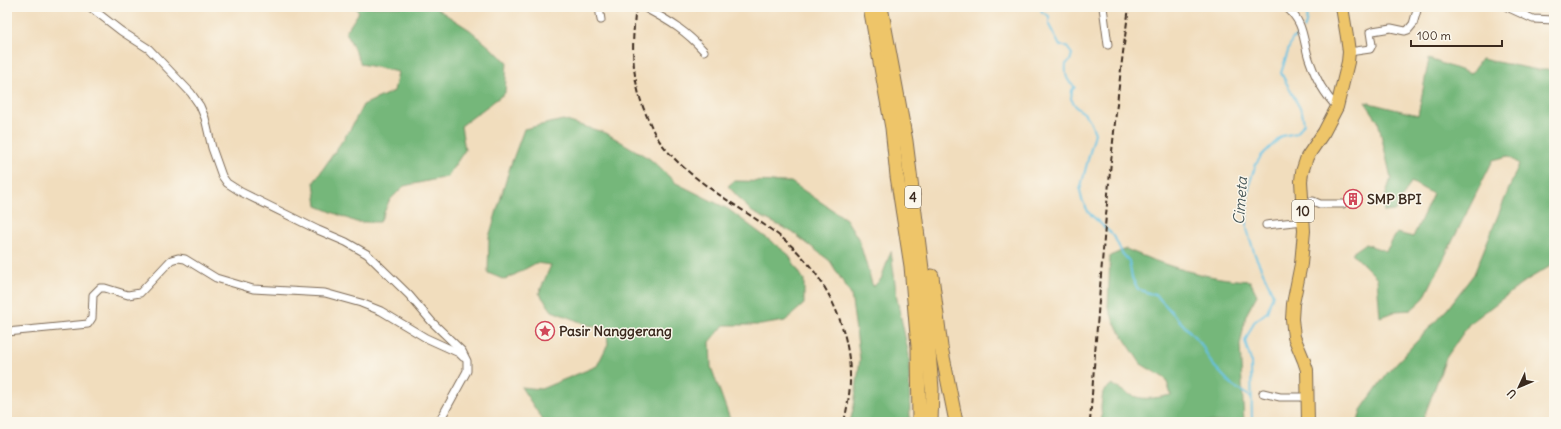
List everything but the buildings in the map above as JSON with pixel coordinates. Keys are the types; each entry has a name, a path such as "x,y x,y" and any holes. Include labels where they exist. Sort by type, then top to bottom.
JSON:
{"highway":[{"name":"4","path":"870,7 892,128 897,176 911,266 918,347 919,422"},
{"name":"4","path":"881,7 906,141 923,277 932,389 931,422"},
{"name":"10","path":"1308,422 1307,370 1294,337 1292,319 1293,304 1301,264 1304,231 1301,181 1304,164 1310,151 1324,132 1337,107 1348,62 1349,52 1342,7"},
{"path":"912,192 925,229 941,347 956,422"}],"street":[{"path":"90,7 149,49 191,93 200,106 205,118 212,148 222,176 227,183 241,192 318,230 351,244 368,254 409,295 432,322 462,351 467,361 467,371 439,422"},
{"path":"599,7 601,20"},
{"path":"647,7 647,9 676,25 692,37 704,51"},
{"path":"1102,7 1108,45"},
{"path":"1286,7 1295,15 1301,26 1310,61 1322,90 1337,107"},
{"path":"1349,52 1370,49 1372,45 1370,32 1391,28 1405,31 1408,30 1414,24 1418,7"},
{"path":"1507,7 1533,19 1554,20"},
{"path":"1302,202 1313,201 1320,204 1343,204"},
{"path":"1266,225 1304,221"},
{"path":"7,332 88,324 92,318 93,295 98,290 105,288 128,295 140,293 171,260 178,258 185,259 226,282 253,289 325,293 361,303 381,311 426,338 459,353 467,361"},
{"path":"1263,393 1280,397 1308,397"}],"green space":[{"path":"355,7 434,7 470,30 507,62 505,93 461,126 465,150 447,177 404,186 389,201 380,222 356,222 317,206 314,182 351,128 363,105 394,91 398,72 361,64 346,32 359,12"},
{"path":"1429,59 1471,74 1481,59 1538,70 1554,70 1554,264 1527,280 1469,324 1446,358 1422,422 1358,422 1361,410 1388,372 1448,308 1474,274 1519,164 1508,156 1493,160 1424,298 1411,310 1396,311 1380,317 1377,278 1352,253 1365,244 1386,251 1397,233 1413,237 1433,194 1411,182 1395,211 1384,212 1384,200 1391,178 1378,121 1365,102 1418,115"},
{"path":"563,120 606,133 650,159 676,183 728,209 788,254 804,280 804,304 785,321 761,325 724,325 710,342 711,367 731,422 544,422 521,387 541,389 597,366 608,344 607,329 588,325 552,311 539,293 551,265 536,263 505,280 488,273 489,237 510,167 524,129"},
{"path":"734,181 791,182 846,219 859,240 873,287 881,279 891,251 897,299 909,355 910,422 850,422 854,406 860,359 851,295 830,261 792,232 752,212 728,186"},
{"path":"1126,249 1186,271 1218,278 1250,281 1257,295 1246,315 1240,345 1244,422 1102,422 1101,407 1103,392 1112,384 1133,396 1140,398 1153,398 1171,395 1166,379 1141,364 1116,326 1108,307 1110,256"}],"waterway":[{"path":"1040,7 1042,12 1049,16 1049,25 1060,46 1066,46 1072,54 1070,61 1066,64 1066,74 1068,80 1075,87 1072,90 1071,99 1077,108 1089,119 1095,133 1080,190 1082,200 1089,213 1114,236 1122,253 1129,261 1132,278 1138,289 1157,296 1201,344 1212,364 1233,386 1251,397"},
{"name":"Cimeta","path":"1304,29 1308,7"},
{"name":"Cimeta","path":"1252,422 1251,361 1245,341 1254,322 1267,312 1273,294 1255,255 1247,229 1247,203 1250,182 1256,164 1262,155 1282,136 1297,133 1304,123 1302,112 1281,73 1292,39 1301,35"}],"railway":[{"path":"636,7 633,36 635,78 642,105 656,136 683,167 698,180 766,226 797,251 822,283 832,302 840,320 846,340 849,360 850,380 844,422"},
{"path":"1090,422 1111,162 1129,7"}],"place":[{"name":"SMP BPI","path":"1353,199"},
{"name":"Pasir Nanggerang","path":"545,331"}]}
